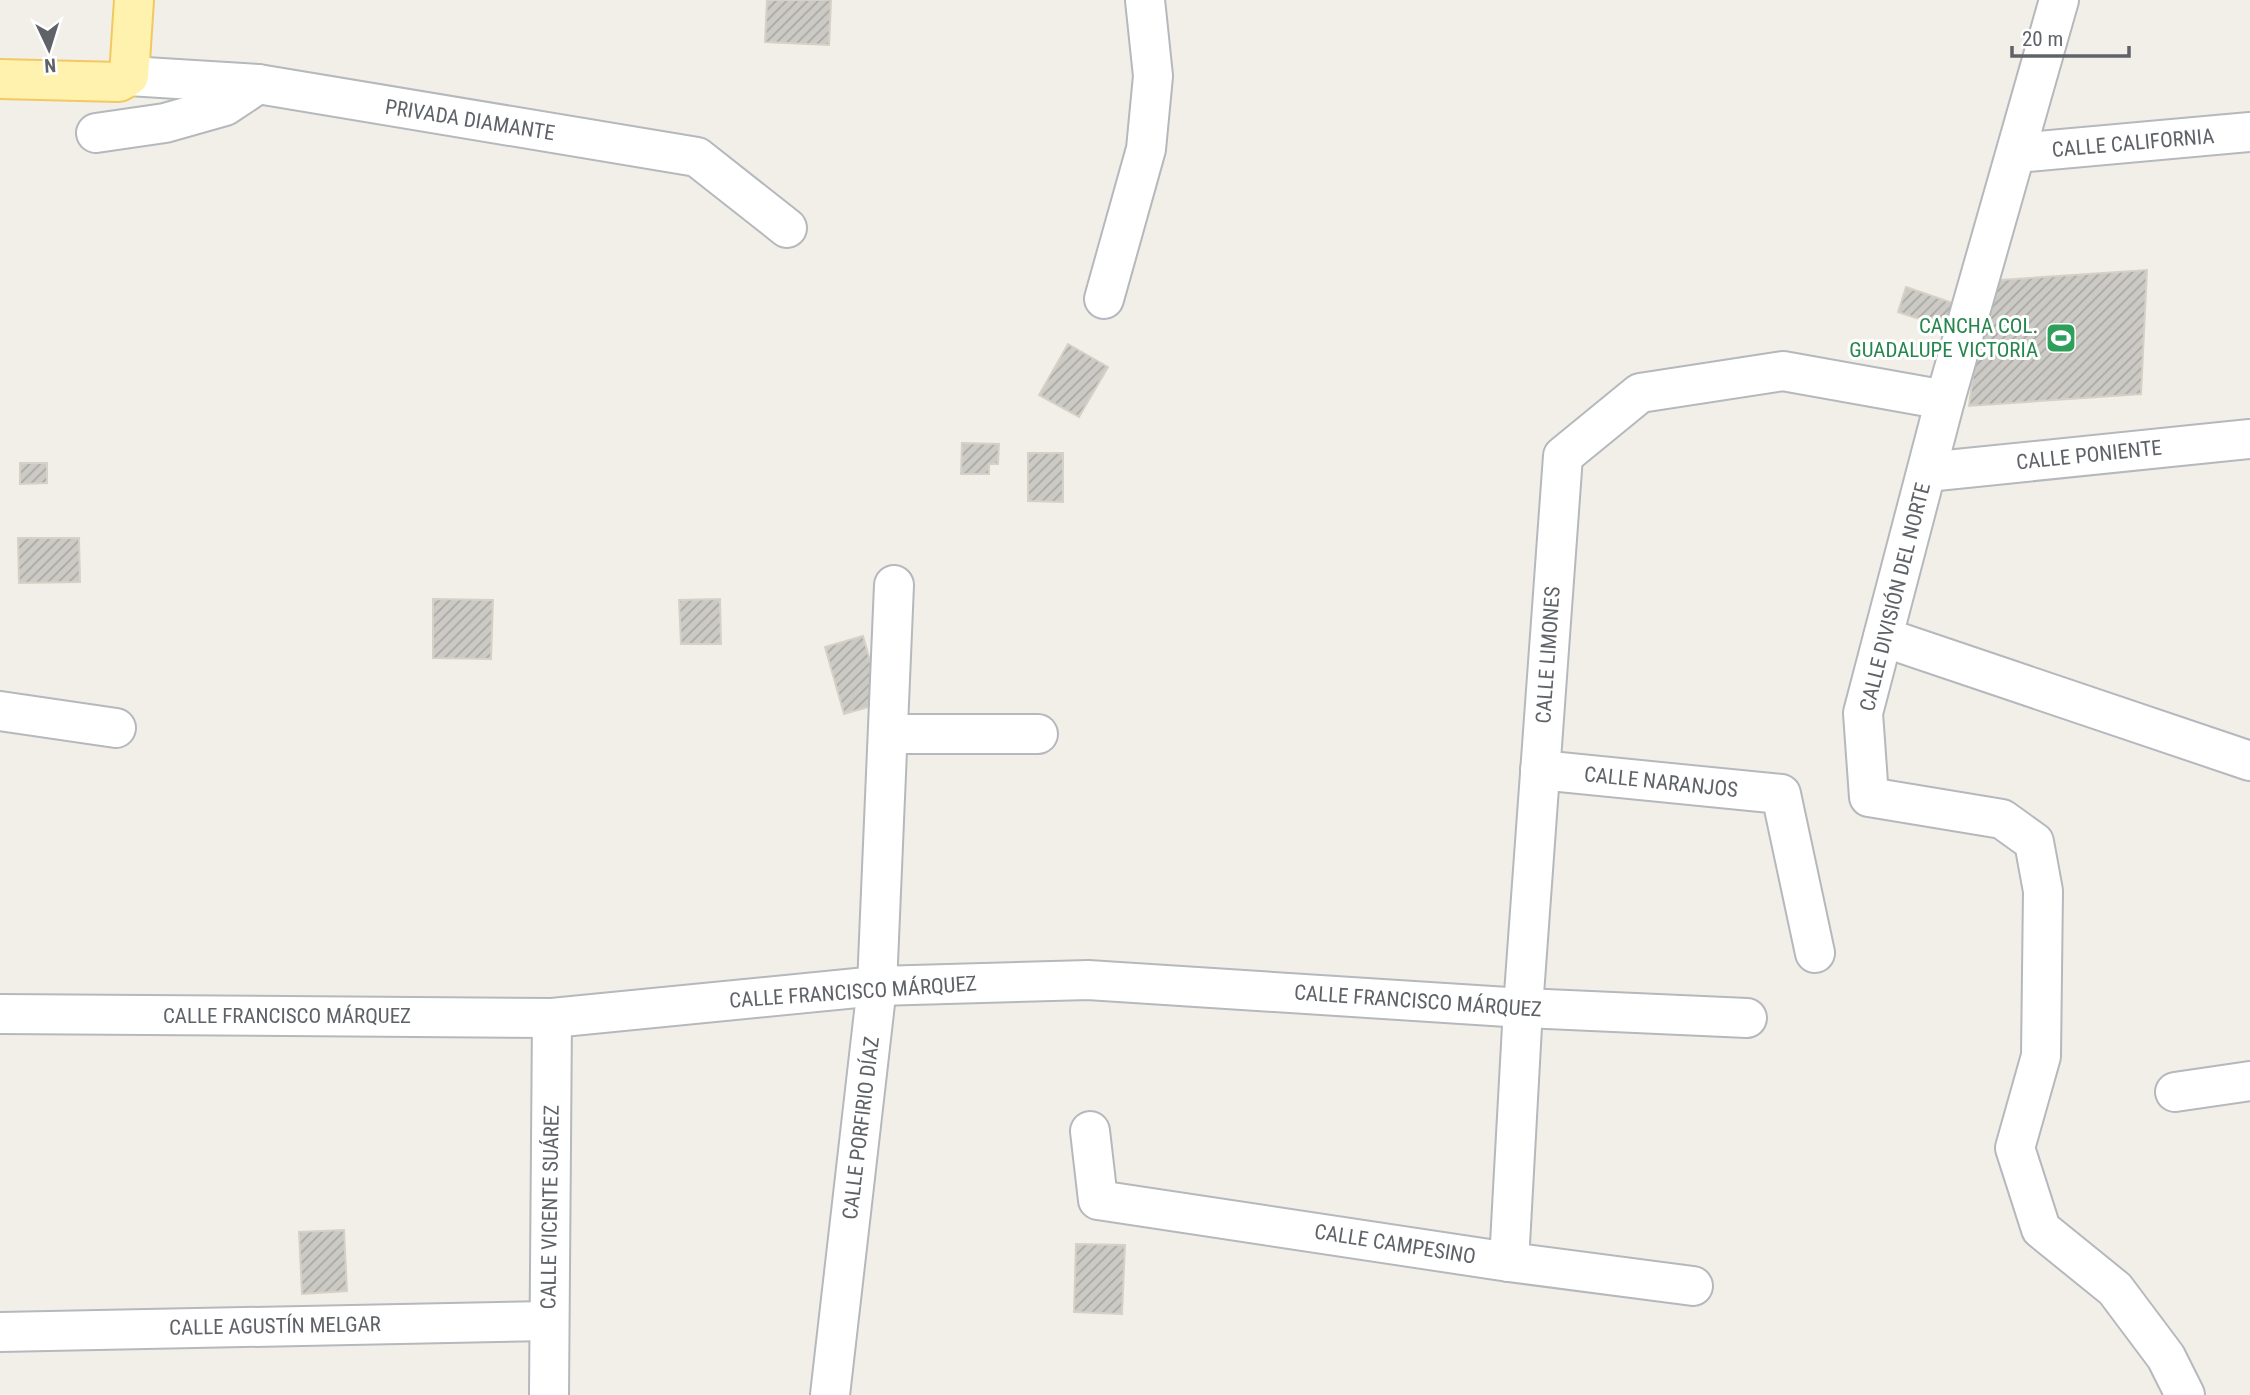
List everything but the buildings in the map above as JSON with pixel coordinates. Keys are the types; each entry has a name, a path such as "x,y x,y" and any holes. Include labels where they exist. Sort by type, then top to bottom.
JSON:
{"main road":[{"path":"0,79 119,82 129,76 135,0"}],"street":[{"path":"1104,299 1146,149 1153,76 1145,0"},
{"name":"CALLE DIVISIÓN DEL NORTE","path":"2059,0 1945,400 1863,713 1869,797 2002,818 2034,842 2043,891 2041,1056 2015,1148 2041,1229 2115,1289 2166,1357 2185,1395"},
{"name":"PRIVADA DIAMANTE","path":"129,76 258,84 697,157 787,229"},
{"path":"96,133 165,123 225,106 258,84"},
{"name":"CALLE CALIFORNIA","path":"2016,153 2250,132"},
{"name":"CALLE LIMONES","path":"1509,1262 1522,1008 1563,456 1640,393 1783,371 1945,400"},
{"name":"CALLE PONIENTE","path":"1927,472 2250,439"},
{"name":"CALLE PORFIRIO DÍAZ","path":"830,1395 877,986 894,584"},
{"path":"1883,637 2250,761"},
{"path":"0,711 116,728"},
{"path":"888,734 1038,734"},
{"name":"CALLE NARANJOS","path":"1540,770 1781,794 1815,953"},
{"name":"CALLE FRANCISCO MÁRQUEZ","path":"0,1014 552,1018 877,986 1088,979 1522,1008 1747,1018"},
{"name":"CALLE VICENTE SUÁREZ","path":"549,1395 552,1018"},
{"path":"2175,1092 2250,1081"},
{"name":"CALLE CAMPESINO","path":"1090,1131 1098,1200 1509,1262 1693,1286"},
{"name":"CALLE AGUSTÍN MELGAR","path":"0,1332 549,1321"}],"place":[{"name":"CANCHA COL. GUADALUPE VICTORIA","path":"2061,338"}]}
